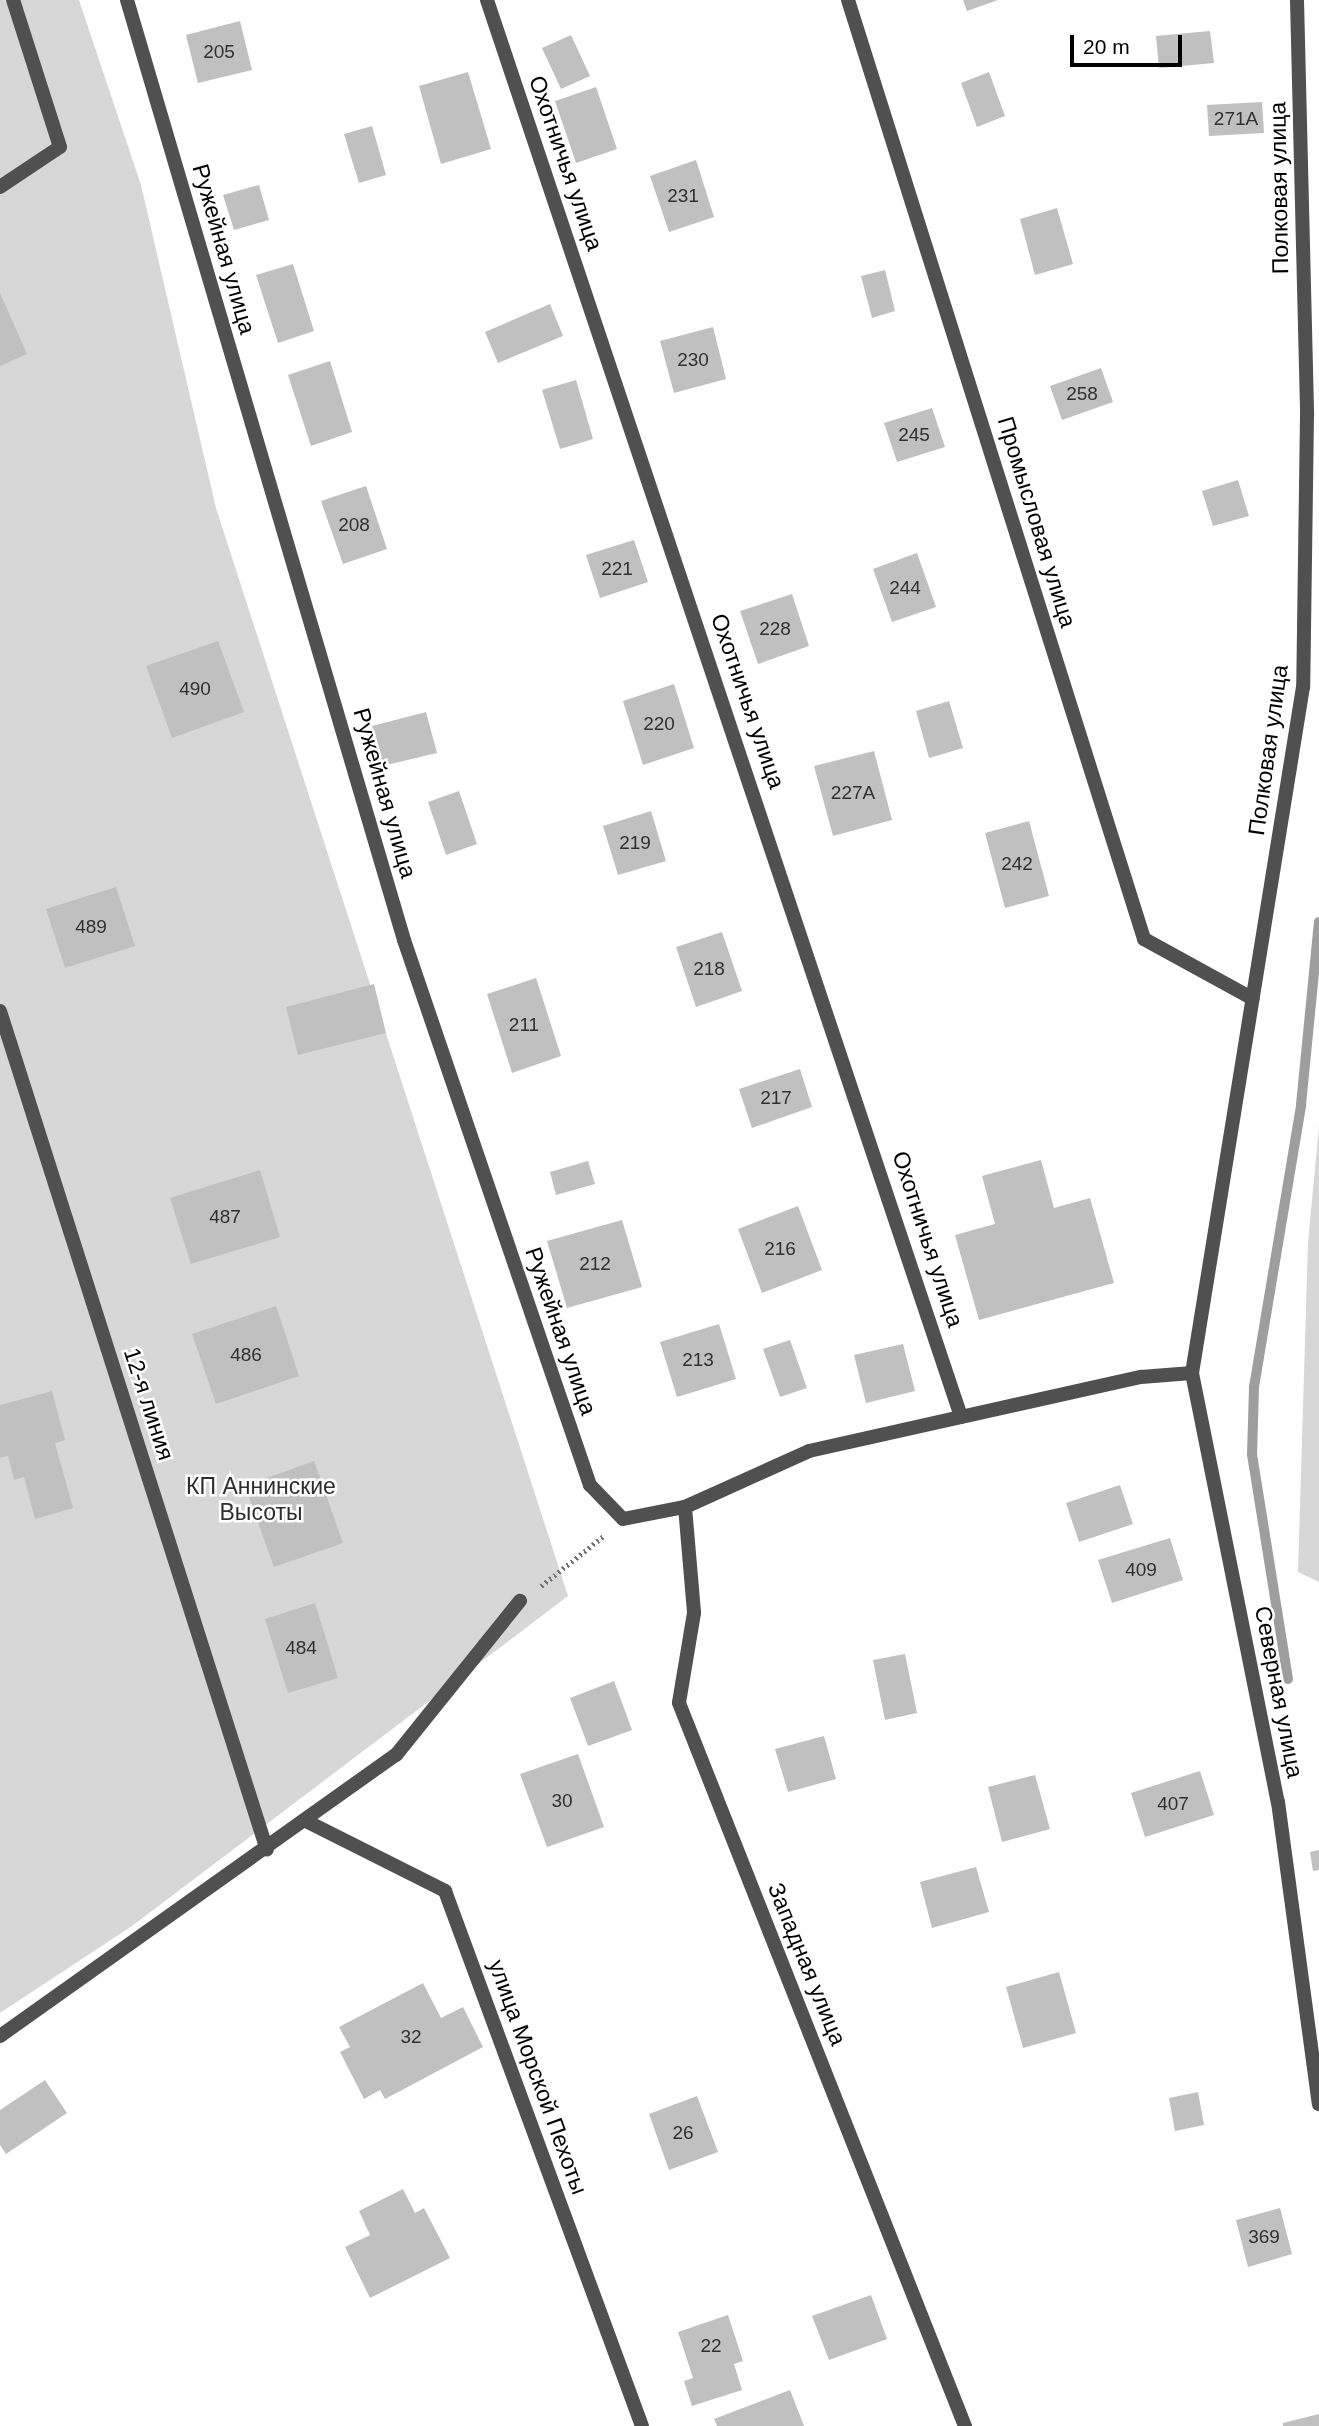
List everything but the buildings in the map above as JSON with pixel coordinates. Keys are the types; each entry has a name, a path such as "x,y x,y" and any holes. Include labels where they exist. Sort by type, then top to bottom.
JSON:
{"street":[{"path":"0,187 60,146 13,0"},
{"name":"Ружейная улица","path":"127,0 404,940 590,1485 623,1519"},
{"name":"Охотничья улица","path":"486,0 961,1417"},
{"name":"Промысловая улица","path":"848,0 1144,939 1253,999"},
{"name":"Полковая улица","path":"1192,1373 1303,687 1307,415 1297,0"},
{"name":"12-я линия","path":"0,1011 267,1850"},
{"path":"623,1519 685,1507 809,1451 1141,1377 1192,1373"},
{"name":"Северная улица","path":"1192,1373 1278,1802 1319,2104"},
{"name":"Западная улица","path":"685,1507 694,1613 679,1703 965,2426"},
{"path":"0,2036 267,1850 396,1755 520,1601"},
{"name":"улица Морской Пехоты","path":"306,1821 402,1864 445,1891 642,2426"}],"path":[{"path":"520,1601 623,1519"}],"green space":[{"name":"КП Аннинские Высоты","path":"0,0 79,0 141,185 216,508 568,1596 132,1926 0,2013"},
{"path":"1319,1126 1319,1582 1298,1572 1308,1242"}],"waterway":[{"path":"1288,1679 1252,1455 1254,1387 1301,1105 1319,922"}]}
